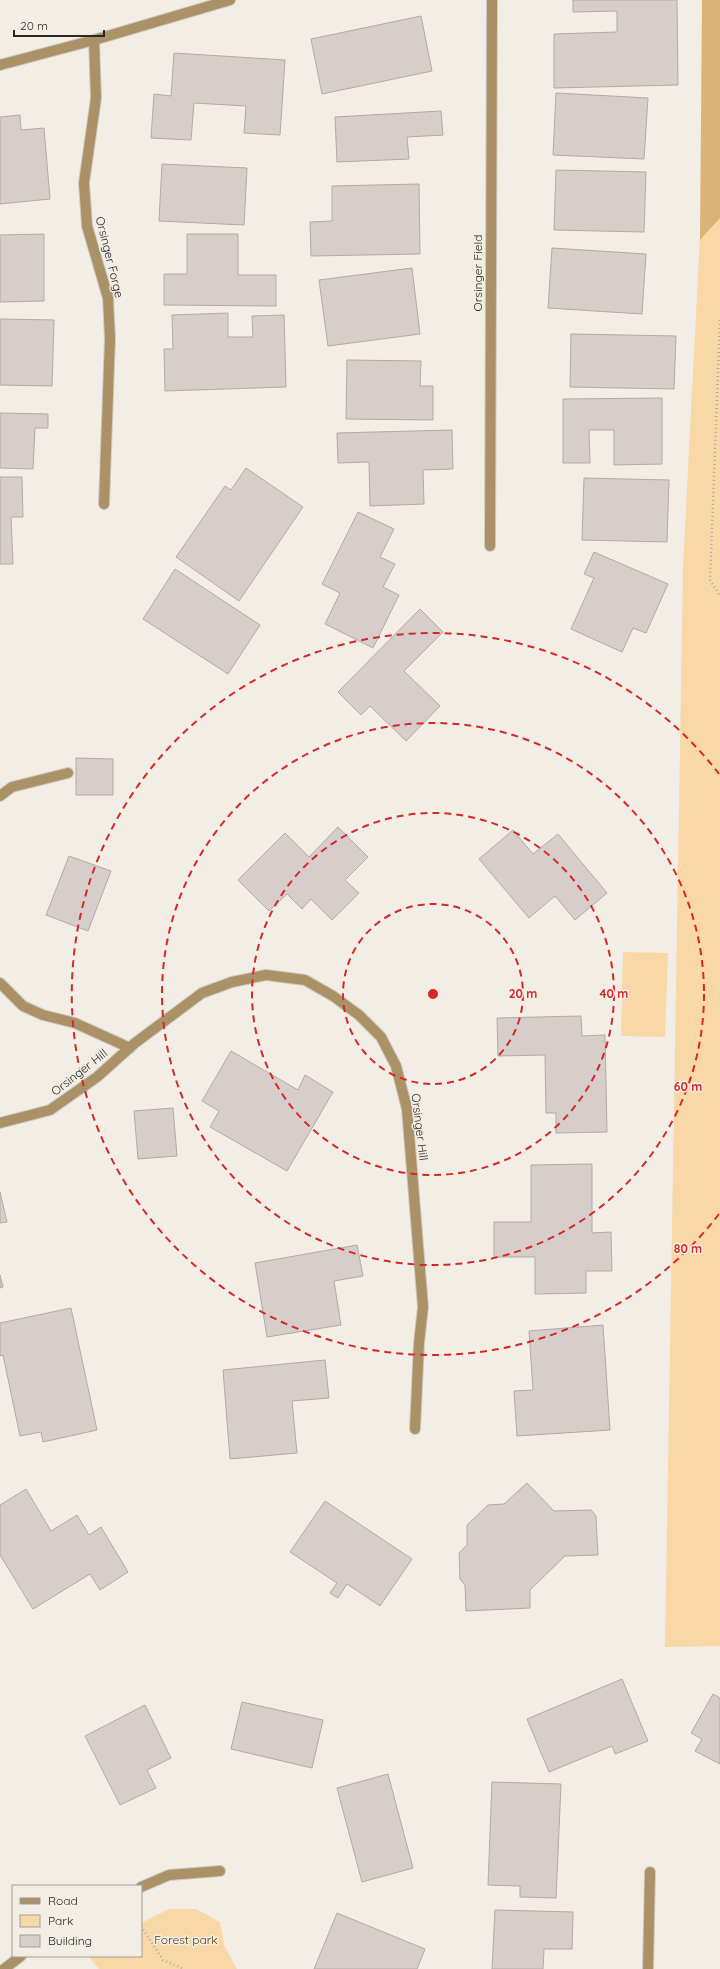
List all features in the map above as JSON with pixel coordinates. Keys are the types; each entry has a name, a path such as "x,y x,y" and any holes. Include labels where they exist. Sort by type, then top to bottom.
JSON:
{"street":[{"path":"0,65 94,40 230,0"},
{"name":"Orsinger Field","path":"490,546 492,0"},
{"name":"Orsinger Forge","path":"94,40 96,98 84,182 86,226 108,298 109,311 109,401 104,504"},
{"path":"0,796 12,788 68,773"},
{"name":"Orsinger Hill","path":"0,1123 50,1110 97,1077 130,1048 202,993 232,982 266,975 305,980 333,996 359,1015 381,1037 396,1066 407,1109 423,1307 419,1343 415,1429"},
{"path":"0,983 23,1006 43,1015 75,1023 130,1048"},
{"path":"142,1887 169,1875 220,1871"},
{"path":"648,1969 650,1872"},
{"path":"4,1969 19,1957"}],"path":[{"path":"720,320 710,580 720,596"},
{"path":"142,1928 163,1960 184,1969"}],"green space":[{"path":"712,0 720,0 720,1646 665,1647 683,568"},
{"path":"623,952 668,953 665,1037 621,1036"},
{"name":"Forest park","path":"169,1909 196,1909 220,1922 224,1945 237,1969 99,1969 89,1957 142,1957 142,1922"}],"shaded area":[{"path":"702,0 720,0 720,218 700,240"}],"building":[{"path":"573,0 677,0 678,85 554,88 554,34 617,32 617,11 573,12"},
{"path":"421,16 432,71 322,94 311,39"},
{"path":"174,53 285,60 280,135 244,133 246,106 194,103 191,140 151,138 154,94 171,96"},
{"path":"556,93 648,98 644,159 553,155"},
{"path":"441,111 443,135 407,137 409,159 337,162 335,117"},
{"path":"20,115 21,130 44,128 50,199 0,204 0,117"},
{"path":"162,164 247,168 244,225 159,221"},
{"path":"556,170 646,172 644,232 554,230"},
{"path":"419,184 420,254 311,256 310,222 332,221 332,186"},
{"path":"44,234 44,301 0,302 0,235"},
{"path":"187,234 238,234 238,275 276,275 276,306 164,305 164,274 187,274"},
{"path":"552,248 646,254 642,314 548,308"},
{"path":"412,268 420,334 328,346 319,280"},
{"path":"228,313 228,337 253,337 252,316 284,315 286,387 165,391 164,349 173,349 172,315"},
{"path":"0,319 54,320 52,386 0,385"},
{"path":"571,334 676,336 674,389 570,387"},
{"path":"347,360 421,361 420,386 433,386 433,420 346,419"},
{"path":"662,398 662,464 614,465 614,430 589,430 590,463 563,463 563,399"},
{"path":"0,413 48,414 48,428 35,428 33,469 0,468"},
{"path":"452,430 453,469 423,470 424,504 370,506 369,462 338,463 337,433"},
{"path":"246,468 303,507 239,601 176,557 225,486 231,490"},
{"path":"0,477 22,477 23,517 11,517 13,564 0,564"},
{"path":"584,478 669,480 667,542 582,540"},
{"path":"358,512 394,529 380,557 395,564 383,587 399,595 373,648 325,624 340,593 322,584"},
{"path":"594,552 668,584 646,633 633,628 622,652 571,629 594,578 584,574"},
{"path":"175,569 260,625 228,674 143,619"},
{"path":"420,609 443,632 404,671 440,706 406,741 370,706 361,715 338,692"},
{"path":"76,758 113,759 113,795 76,795"},
{"path":"338,827 368,857 345,880 359,893 332,920 311,899 302,909 287,894 269,911 238,880 285,833 309,857"},
{"path":"513,830 533,854 558,834 607,893 575,920 555,896 529,918 479,859"},
{"path":"69,856 111,871 88,931 46,915"},
{"path":"581,1016 582,1036 605,1035 607,1132 556,1133 556,1113 546,1113 545,1055 498,1056 497,1018"},
{"path":"231,1051 298,1090 305,1075 333,1092 287,1171 210,1127 219,1111 202,1101"},
{"path":"173,1108 177,1156 138,1159 134,1111"},
{"path":"592,1164 592,1233 611,1232 612,1271 586,1271 586,1293 535,1294 535,1257 494,1257 494,1222 531,1222 531,1165"},
{"path":"0,1192 7,1222 0,1223"},
{"path":"357,1245 363,1276 334,1281 341,1325 267,1337 255,1263"},
{"path":"0,1275 3,1287 0,1288"},
{"path":"71,1308 97,1430 43,1442 41,1432 20,1436 3,1355 0,1356 0,1323"},
{"path":"603,1325 610,1430 517,1436 514,1391 533,1390 529,1331"},
{"path":"325,1360 329,1398 292,1401 297,1453 230,1459 223,1370"},
{"path":"527,1483 554,1511 591,1510 596,1516 598,1555 565,1556 530,1590 530,1608 466,1611 465,1585 460,1579 459,1553 467,1545 467,1525 488,1505 504,1504"},
{"path":"26,1489 51,1531 77,1515 89,1535 101,1527 128,1572 100,1590 90,1574 33,1609 0,1555 0,1505"},
{"path":"325,1501 412,1559 380,1606 347,1584 338,1598 330,1593 337,1583 290,1552"},
{"path":"622,1679 648,1741 615,1754 612,1746 549,1772 527,1719"},
{"path":"713,1694 720,1698 720,1764 695,1751 702,1739 691,1733"},
{"path":"242,1702 323,1720 312,1768 231,1749"},
{"path":"145,1705 171,1758 147,1770 156,1788 120,1805 85,1736"},
{"path":"388,1774 413,1868 362,1882 337,1788"},
{"path":"492,1782 561,1784 556,1898 520,1897 520,1886 488,1885"},
{"path":"495,1910 573,1912 572,1949 544,1949 543,1969 492,1969"},
{"path":"337,1913 425,1949 417,1969 314,1969"}]}
